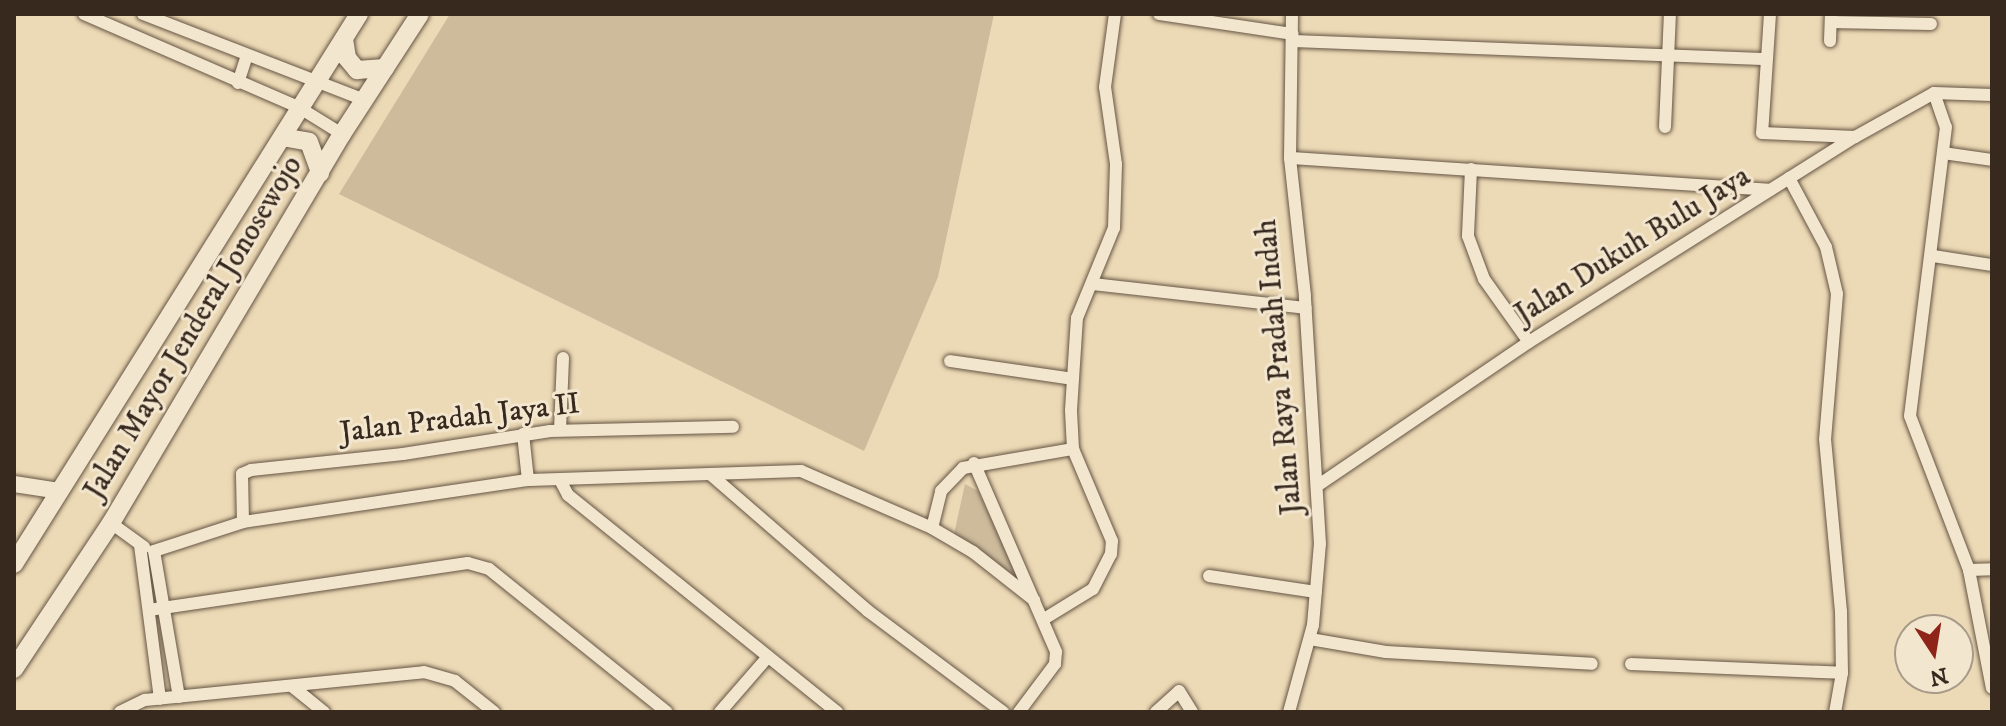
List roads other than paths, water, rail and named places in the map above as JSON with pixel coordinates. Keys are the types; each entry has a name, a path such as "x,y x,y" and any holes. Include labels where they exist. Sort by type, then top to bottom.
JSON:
{"main road":[{"name":"Jalan Mayor Jenderal Jonosewojo","path":"14,564 359,14"},
{"name":"Jalan Mayor Jenderal Jonosewojo","path":"14,669 111,523 342,134 420,14"},
{"path":"344,39 347,58 357,70 385,68"},
{"path":"282,137 309,142 320,173"}],"street":[{"path":"84,14 300,108 342,134"},
{"path":"143,14 247,55 319,79 365,100"},
{"path":"1044,619 1093,589 1111,554 1112,541 1073,449 1073,379 1077,318 1114,228 1116,164 1105,87 1115,14"},
{"path":"1159,14 1293,38 1763,59"},
{"name":"Jalan Raya Pradah Indah","path":"1289,712 1310,639 1316,592 1317,486 1306,308 1290,158 1292,14"},
{"path":"1665,127 1670,14"},
{"path":"1770,14 1763,59 1762,133 1855,137"},
{"path":"1830,41 1831,18 1931,24"},
{"path":"154,46 165,24"},
{"path":"238,83 247,55"},
{"path":"1992,95 1934,93 1945,116 1943,153 1911,426 1969,570 1992,688"},
{"name":"Jalan Dukuh Bulu Jaya","path":"1317,486 1529,342 1855,137 1934,93"},
{"path":"1943,153 1992,160"},
{"path":"1290,158 1770,190"},
{"path":"1471,169 1468,236 1484,279 1529,342"},
{"path":"1789,178 1826,247 1837,294 1825,439 1842,673 1835,712"},
{"path":"1933,256 1992,265"},
{"path":"1092,284 1306,308"},
{"path":"560,430 563,358"},
{"path":"950,361 1073,379"},
{"name":"Jalan Pradah Jaya II","path":"243,522 245,471 560,430 733,427"},
{"path":"523,434 528,480"},
{"path":"932,528 941,491 974,463 1073,449"},
{"path":"974,463 1044,619 1055,664 1019,712"},
{"path":"111,523 140,545 154,551 243,522 528,480 801,471 932,528 973,552 1034,600"},
{"path":"710,474 868,611 1003,712"},
{"path":"560,480 568,495 837,712"},
{"path":"14,484 60,491"},
{"path":"140,545 160,699"},
{"path":"154,551 179,697"},
{"path":"149,610 468,563 489,569 667,712"},
{"path":"1969,570 1992,569"},
{"path":"1209,576 1316,592"},
{"path":"1310,639 1386,652 1592,664"},
{"path":"720,712 767,658"},
{"path":"1631,664 1842,673"},
{"path":"128,710 160,699 437,673 494,712"},
{"path":"293,687 324,712"},
{"path":"1156,712 1179,691 1192,712"}]}
